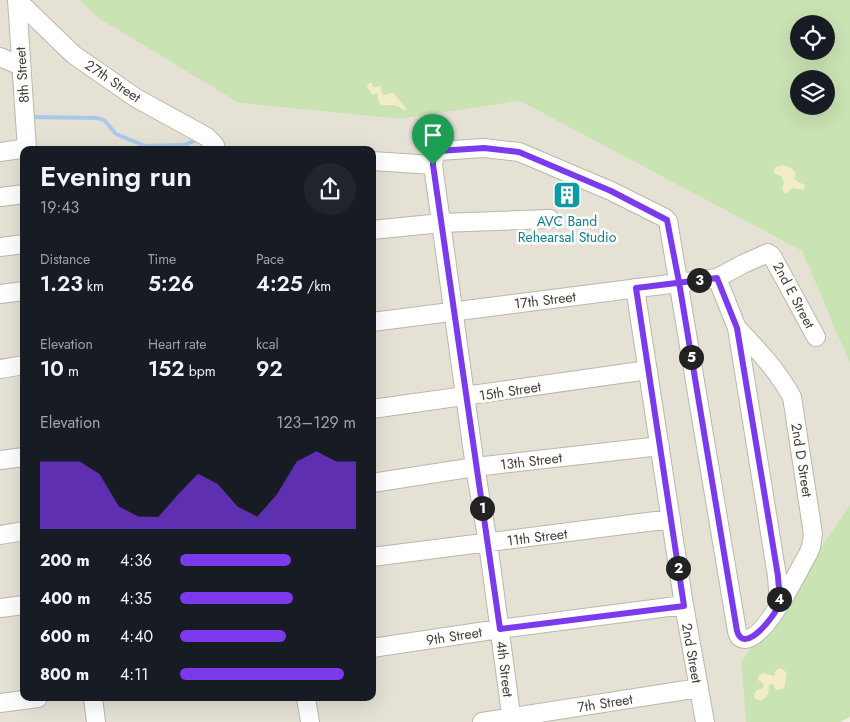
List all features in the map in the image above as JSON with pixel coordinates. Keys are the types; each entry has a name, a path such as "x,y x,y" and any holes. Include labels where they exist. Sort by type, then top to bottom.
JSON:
{"street":[{"name":"8th Street","path":"16,0 27,146"},
{"name":"27th Street","path":"16,0 74,55 136,98 207,137 215,146"},
{"path":"0,57 22,66"},
{"path":"376,161 433,165 433,157 438,151 502,149 519,152 611,191 667,220 679,282"},
{"path":"0,152 20,150"},
{"name":"4th Street","path":"433,165 475,467 488,543 511,720"},
{"path":"0,197 20,194"},
{"path":"376,230 441,223 550,220"},
{"path":"0,247 20,244"},
{"name":"2nd E Street","path":"717,278 761,255 770,254 816,337"},
{"path":"717,278 737,328 778,576 779,604"},
{"name":"17th Street","path":"376,321 717,278"},
{"name":"2nd D Street","path":"679,282 737,631 738,636 748,639 755,636 765,626 779,604 811,547 813,534 792,396 770,363 737,328"},
{"name":"2nd Street","path":"636,288 684,606 705,722"},
{"path":"0,294 20,292"},
{"path":"0,369 20,366"},
{"name":"15th Street","path":"376,408 648,370"},
{"name":"13th Street","path":"376,482 475,467 660,446"},
{"path":"0,460 20,458"},
{"name":"11th Street","path":"376,557 671,519"},
{"path":"0,535 20,532"},
{"path":"0,608 20,606"},
{"name":"9th Street","path":"376,647 500,629 684,606"},
{"name":"7th Street","path":"482,722 511,720 699,688"},
{"path":"0,703 20,700"},
{"path":"93,701 96,722"},
{"path":"306,701 310,722"}],"shaded area":[{"path":"0,0 80,0 98,18 239,103 400,119 520,101 802,251 850,364 850,505 741,662 746,722 0,722"}],"green space":[{"path":"80,0 850,0 850,364 802,251 520,101 400,119 239,103 98,18"},
{"path":"850,505 850,717 840,722 746,722 741,662"}],"sand":[{"path":"369,83 372,83 373,87 381,86 381,92 384,95 393,93 407,109 404,110 395,105 381,105 378,93 373,95 367,87"},
{"path":"783,165 791,168 796,173 794,178 805,185 804,190 792,188 786,194 782,190 784,183 782,177 774,173 775,167"},
{"path":"781,668 787,673 784,688 778,690 775,689 773,684 769,685 768,694 761,701 754,698 754,694 757,690 763,688 764,684 758,680 759,675 763,673 774,676 776,670"}],"waterway":[{"path":"30,117 97,118 104,120 116,134 145,146 184,145 199,139"}],"place":[{"name":"AVC Band Rehearsal Studio","path":"567,195"}],"route":[{"path":"433,165 434,154 438,151 484,148 519,152 611,191 667,220 669,223 679,282 737,631 738,636 748,639 755,636 765,626 779,604 778,576 737,328 717,278 679,282 636,288 684,606 500,629 475,467 433,165"}]}
